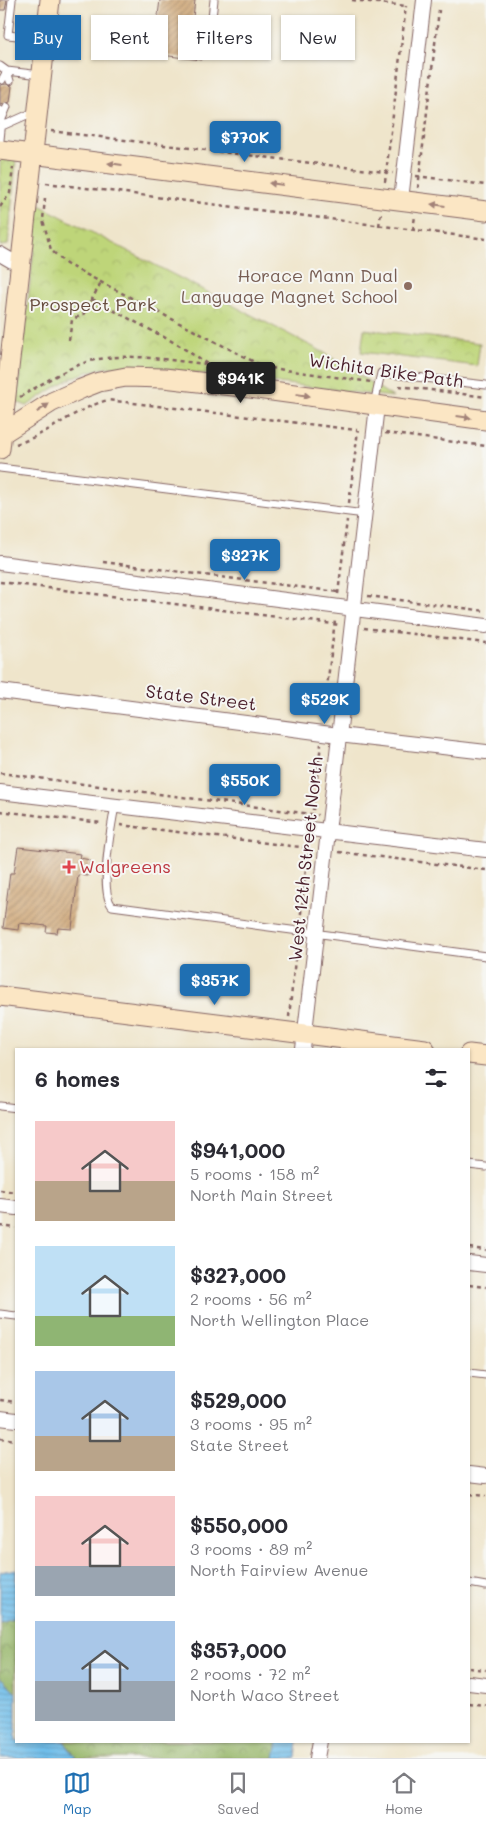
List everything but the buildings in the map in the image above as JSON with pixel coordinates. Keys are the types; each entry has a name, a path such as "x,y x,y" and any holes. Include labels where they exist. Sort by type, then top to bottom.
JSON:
{"street":[{"path":"48,15 50,0"},
{"path":"409,201 404,175 423,4"},
{"path":"4,440 20,264 44,60"},
{"path":"0,150 32,161 383,198 486,211"},
{"path":"0,254 20,264"},
{"path":"4,440 52,402 99,382 126,378 164,378 486,420"},
{"name":"West 12th Street North","path":"304,1041 376,405"},
{"path":"0,563 486,626"},
{"name":"State Street","path":"0,691 339,736 486,752"},
{"path":"0,792 115,806 328,824 486,850"},
{"path":"0,996 304,1041 410,1048"},
{"path":"470,1054 486,1056"},
{"path":"0,1206 15,1208"},
{"path":"470,1263 486,1265"},
{"path":"0,1418 15,1420"},
{"path":"470,1474 486,1476"},
{"path":"470,1683 486,1685"},
{"path":"317,1758 320,1743"}],"lane":[{"path":"8,35 12,0"},
{"path":"212,15 214,0"},
{"path":"0,29 8,35 15,36"},
{"path":"0,66 8,71 42,75"},
{"path":"6,80 8,71"},
{"path":"0,140 3,108"},
{"path":"1,125 38,110"},
{"path":"376,405 378,383 382,373 486,384"},
{"path":"0,468 364,514"},
{"path":"115,806 107,855 107,900 112,906 486,956"},
{"path":"0,1106 15,1108"},
{"path":"470,1165 486,1167"},
{"path":"0,1314 15,1316"},
{"path":"470,1373 486,1375"},
{"path":"470,1583 486,1586"}],"path":[{"path":"352,0 406,6 423,4"},
{"path":"380,226 406,6"},
{"path":"413,230 409,201 419,176 439,10"},
{"path":"51,131 486,185"},
{"path":"0,207 10,193 13,167 32,161 46,172 46,183 350,220 380,226 486,239"},
{"name":"Wichita Bike Path","path":"46,183 43,220 51,250 66,264 264,367 486,397"},
{"path":"69,340 72,320 85,313 101,282"},
{"path":"92,299 177,344 207,364 257,370 264,367"},
{"path":"4,440 37,438 52,426 87,406 108,400 486,446"},
{"path":"100,562 486,610"},
{"path":"0,582 486,643"},
{"path":"0,773 328,824"},
{"path":"0,811 486,870"},
{"path":"0,1190 15,1192"},
{"path":"0,1226 15,1228"},
{"path":"470,1248 486,1250"},
{"path":"470,1285 486,1287"},
{"path":"0,1400 15,1402"},
{"path":"0,1438 15,1440"},
{"path":"470,1494 486,1496"},
{"path":"470,1668 486,1670"},
{"path":"470,1704 486,1706"}],"green space":[{"path":"0,157 16,159 8,245 0,246"},
{"name":"Prospect Park","path":"39,205 323,352 393,397 148,367 111,367 74,377 27,406 17,402"},
{"path":"364,329 480,343 477,366 361,352"},
{"path":"15,1617 15,1691 0,1677 0,1622"},
{"path":"65,1743 278,1743 275,1758 76,1758"}],"water":[{"path":"15,1569 15,1617 0,1622 0,1572"},
{"path":"0,1677 15,1691 15,1743 65,1743 76,1758 0,1758"},
{"path":"278,1743 298,1743 296,1758 275,1758"}],"place":[{"name":"Horace Mann Dual Language Magnet School","path":"408,286"},
{"name":"Walgreens","path":"69,867"}]}
